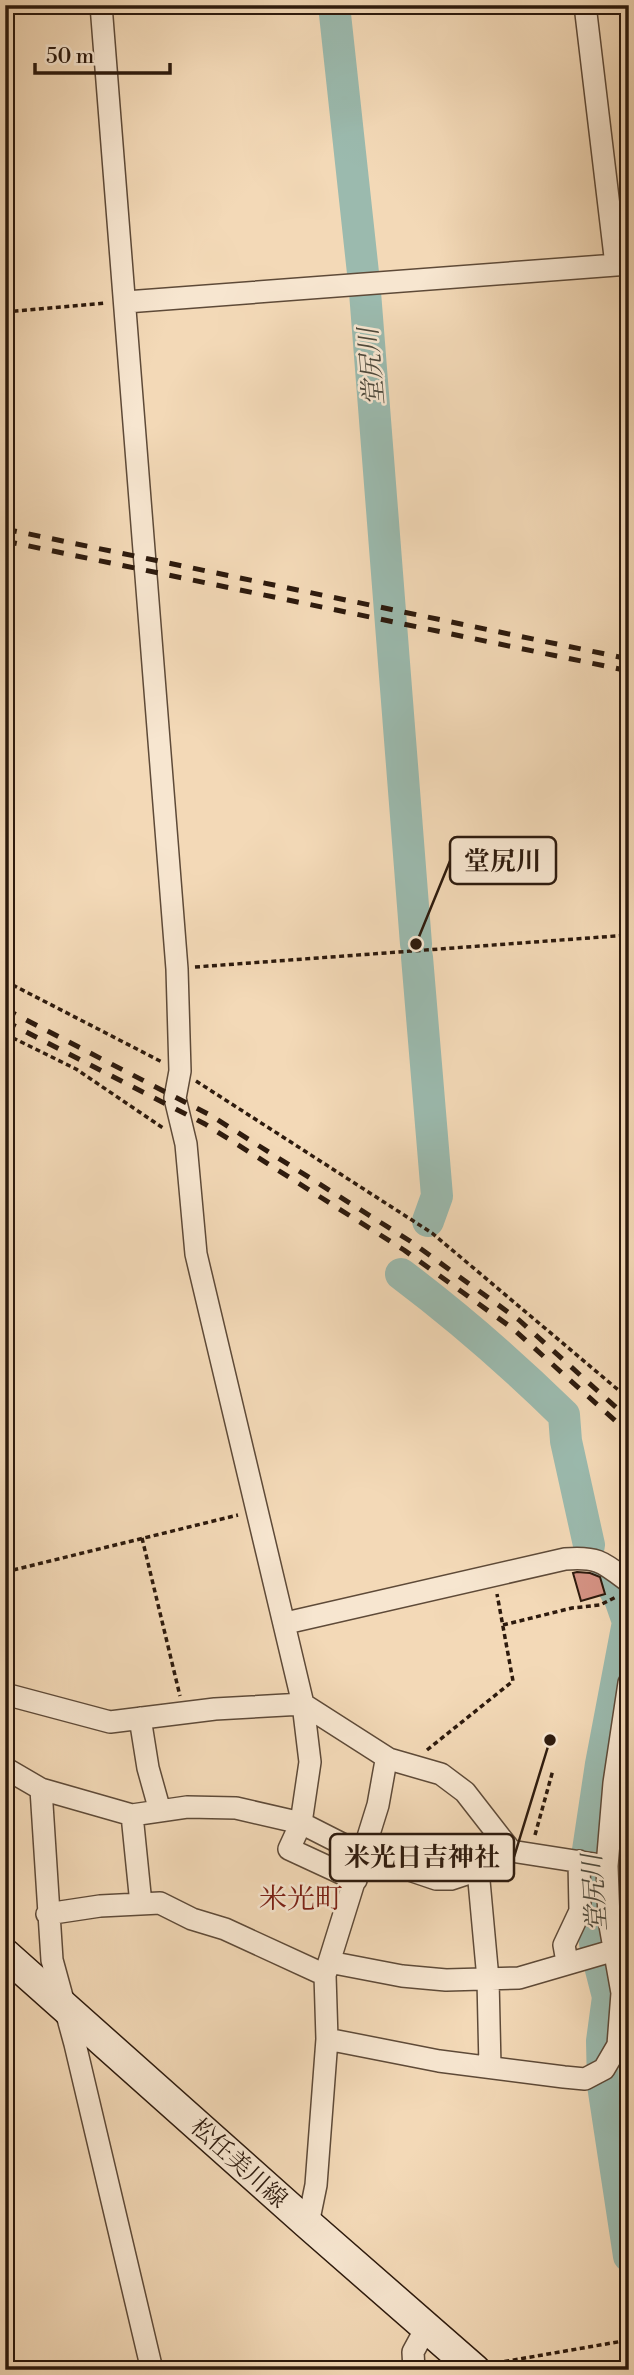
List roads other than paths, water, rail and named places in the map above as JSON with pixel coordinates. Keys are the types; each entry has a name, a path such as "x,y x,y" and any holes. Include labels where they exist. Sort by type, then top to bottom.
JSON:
{"main road":[{"name":"松任美川線","path":"5,1954 474,2369"}],"street":[{"path":"101,5 177,969 180,1071 175,1098 186,1144 196,1255 286,1623 303,1704 310,1762 301,1823 289,1849 356,1880"},
{"path":"126,302 622,264 585,5"},
{"path":"286,1623 580,1558 601,1561 629,1582"},
{"path":"567,1962 564,1945 601,1862 629,1683"},
{"path":"5,1694 110,1722 184,1712 303,1704 399,1762 441,1774 465,1791 520,1852"},
{"path":"140,1718 148,1768 160,1811"},
{"path":"308,2224 316,2185 327,2039 327,1969 378,1805 385,1766 399,1762"},
{"path":"5,1768 41,1789 132,1815 187,1807 236,1808 301,1823 362,1854 436,1879 451,1879 520,1852 601,1862"},
{"path":"41,1789 52,1960 152,2370"},
{"path":"132,1815 141,1904"},
{"path":"327,2039 439,2061 595,2074 618,2045 622,1993 604,1952 609,1920 601,1862"},
{"path":"478,1870 488,1979 490,2067"},
{"path":"47,1914 100,1906 160,1903 192,1919 327,1969 446,1980 519,1978 604,1952"},
{"path":"414,2370 413,2352 426,2328"}],"waterway":[{"name":"堂尻川","path":"334,5 363,273"},
{"name":"堂尻川","path":"365,292 416,944"},
{"name":"堂尻川","path":"417,957 437,1196 428,1221"},
{"name":"堂尻川","path":"401,1274 485,1342 564,1415 566,1441 589,1545"},
{"name":"堂尻川","path":"607,1577 620,1599 628,1622 601,1764 587,1857 589,1900 596,1950 608,1997 602,2041 603,2085 629,2256"}],"railway":[{"path":"5,529 629,659"},
{"path":"5,541 629,671"},
{"path":"5,1009 210,1115 410,1241 519,1320 629,1419"},
{"path":"5,1021 205,1124 404,1250 512,1328 629,1433"}],"place":[{"name":"堂尻川","path":"416,944"},
{"name":"米光日吉神社","path":"550,1740"}],"district":[{"name":"米光町","path":"301,1898"}]}
